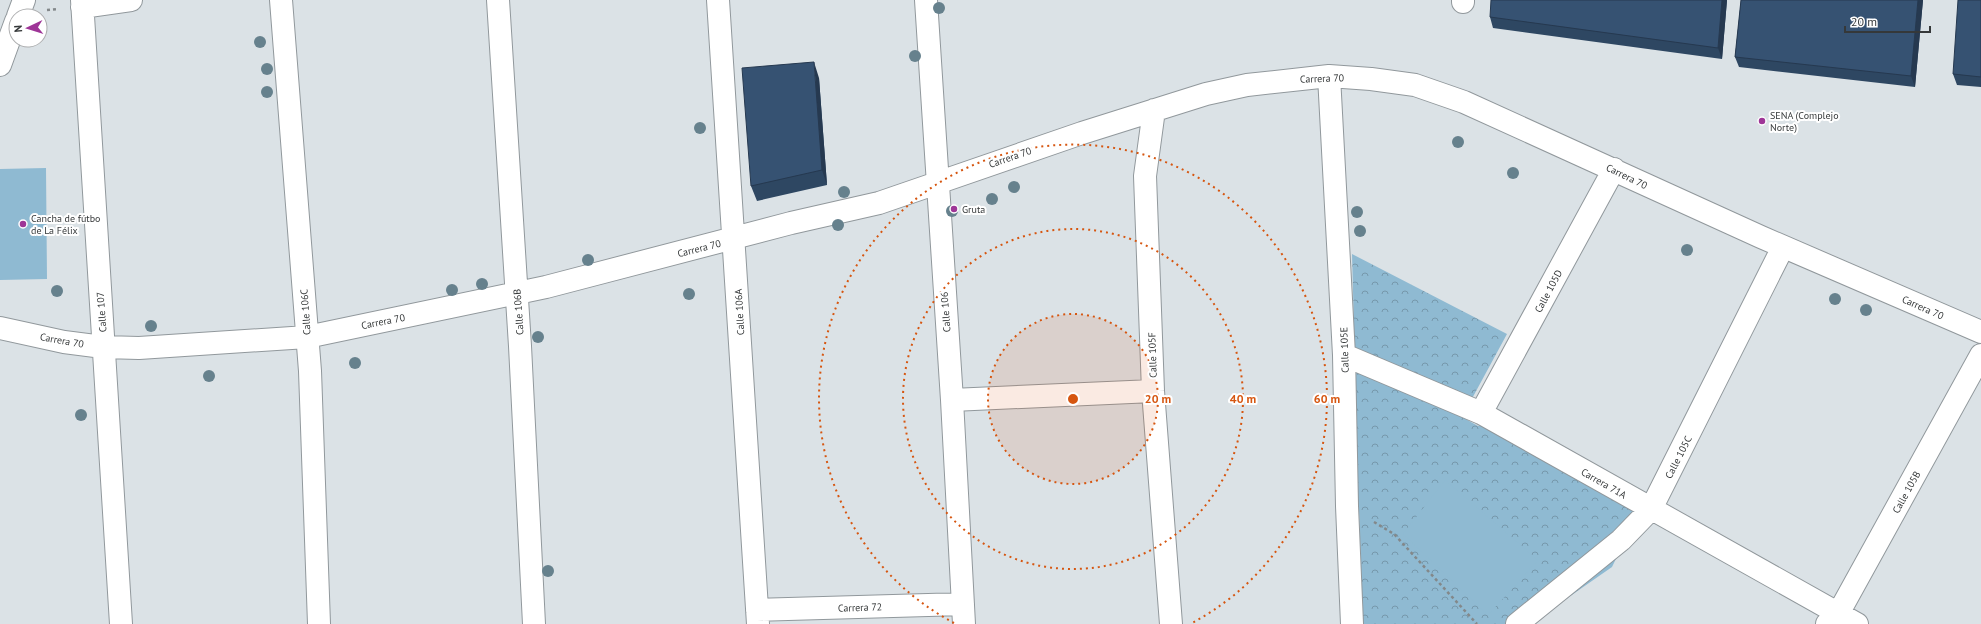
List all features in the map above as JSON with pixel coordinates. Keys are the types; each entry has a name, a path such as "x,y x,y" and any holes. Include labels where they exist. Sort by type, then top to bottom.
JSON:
{"street":[{"path":"82,3 131,0"},
{"name":"Calle 106C","path":"281,0 310,371 319,624"},
{"name":"Calle 106B","path":"498,0 517,294 534,624"},
{"name":"Calle 106A","path":"718,0 735,239 757,617"},
{"name":"Calle 106","path":"926,0 952,400 963,614"},
{"name":"Calle 107","path":"82,3 121,624"},
{"path":"0,65 8,43"},
{"name":"Carrera 70","path":"0,328 64,342 103,347 139,348 307,337 517,294 735,239 791,223 879,203 1082,133 1206,94 1248,85 1329,76 1415,85 1464,102 1783,247 1981,332"},
{"name":"Calle 105E","path":"1329,76 1344,355 1347,506 1352,624"},
{"name":"Calle 105F","path":"1154,110 1145,176 1153,391 1171,624"},
{"name":"Calle 105D","path":"1481,413 1614,169"},
{"name":"Calle 105C","path":"1517,624 1621,540 1651,509 1783,247"},
{"name":"Carrera 71A","path":"1344,355 1481,413 1651,509 1841,621"},
{"name":"Calle 105B","path":"1841,621 1981,356"},
{"path":"952,400 1153,391"},
{"name":"Carrera 72","path":"757,617 963,614"}],"path":[{"path":"48,8 82,3"},
{"path":"1347,506 1394,534 1476,624"}],"green space":[{"name":"Cancha de fútbo de La Félix","path":"46,168 47,279 0,280 0,169"},
{"path":"1352,254 1507,334 1462,417 1478,426 1501,423 1644,501 1612,567 1530,624 1363,624 1359,510 1349,441 1357,439"},
{"path":"1445,480 1538,560 1488,615 1403,534"}],"building":[{"path":"1491,0 1722,0 1718,48 1490,17"},
{"path":"1741,0 1918,0 1911,76 1735,57"},
{"path":"1958,0 1981,0 1981,77 1953,74"},
{"path":"814,62 822,170 751,186 742,68"}],"place":[{"name":"SENA (Complejo Norte)","path":"1762,121"},
{"name":"Gruta","path":"954,209"},
{"name":"Cancha de fútbo de La Félix","path":"23,224"}]}
